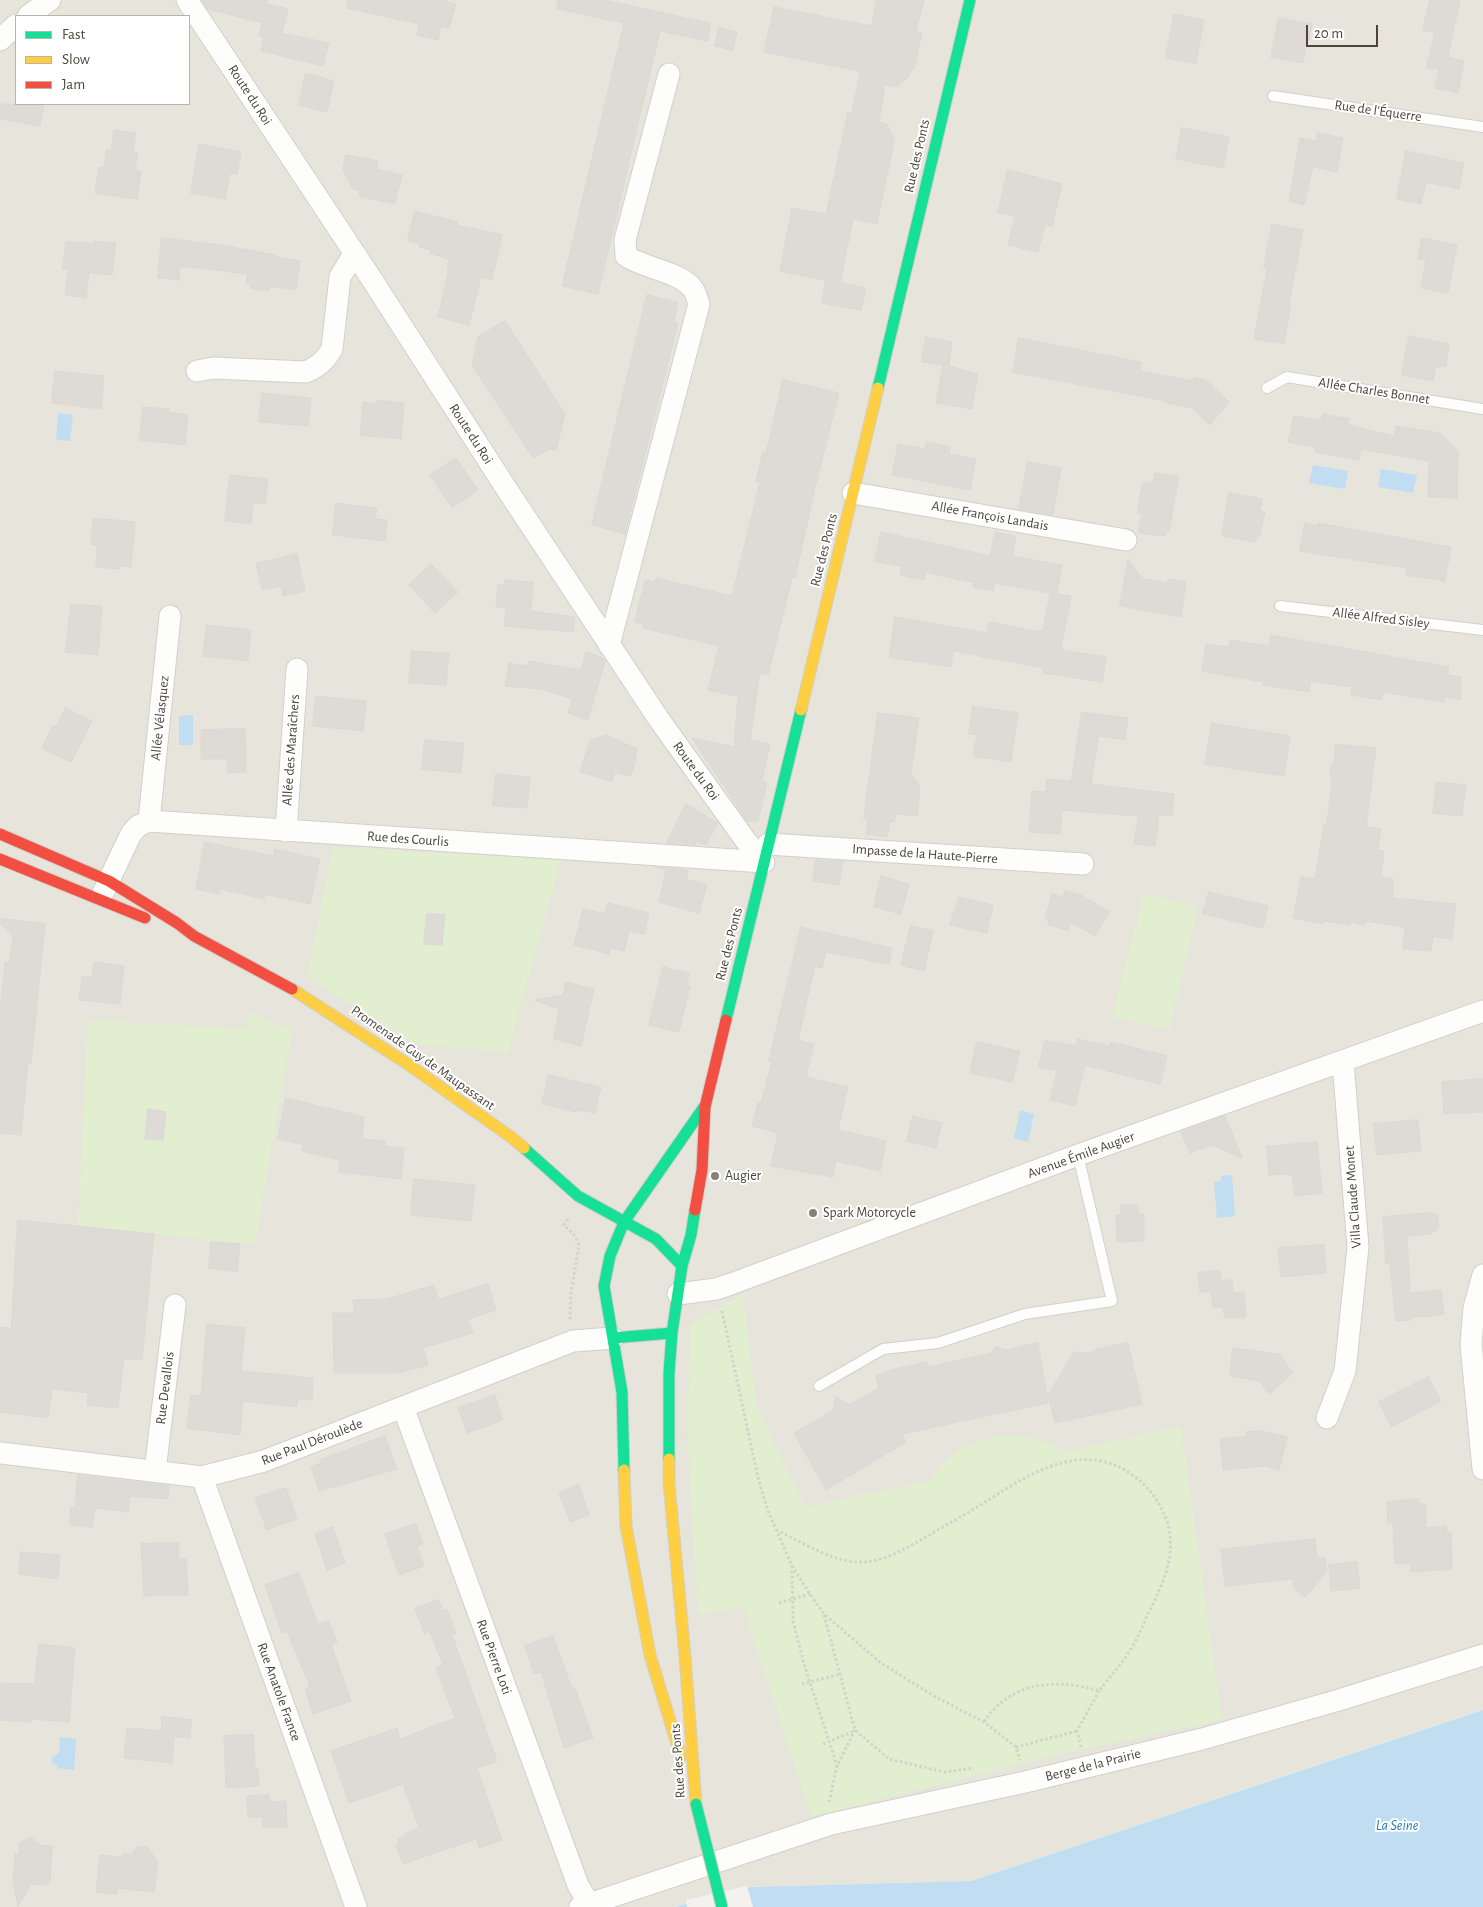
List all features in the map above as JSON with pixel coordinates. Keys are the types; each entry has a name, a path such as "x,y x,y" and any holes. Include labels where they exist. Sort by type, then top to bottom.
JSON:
{"main road":[{"name":"Rue des Ponts","path":"696,1804 669,1483 669,1373 672,1333 682,1266 691,1235 702,1170 705,1107 970,0"},
{"name":"Promenade Guy de Maupassant","path":"0,834 109,881 194,936 300,992 409,1065 511,1137 578,1196 656,1239 682,1266"},
{"name":"Promenade Guy de Maupassant","path":"0,859 99,900 194,936"},
{"name":"Rue des Ponts","path":"696,1804 650,1655 626,1526 622,1392 604,1286 610,1256 624,1222 705,1107"},
{"path":"613,1338 672,1333"},
{"path":"696,1804 722,1907"}],"street":[{"path":"29,15 50,0"},
{"name":"Route du Roi","path":"187,0 658,718 740,833 766,853"},
{"path":"0,40 15,26"},
{"path":"609,645 699,304 694,290 683,279 638,264 626,256 626,240 669,74"},
{"path":"197,371 212,368 306,372 318,366 326,359 332,349 340,277 354,254"},
{"name":"Allée François Landais","path":"853,493 1126,540"},
{"name":"Allée Vélasquez","path":"149,821 170,616"},
{"name":"Allée des Maraîchers","path":"286,831 297,669"},
{"path":"99,900 131,834 138,826 149,821"},
{"name":"Rue des Courlis","path":"149,821 286,831 766,853"},
{"name":"Impasse de la Haute-Pierre","path":"766,853 1082,864"},
{"name":"Avenue Émile Augier","path":"678,1294 716,1289 731,1284 1078,1155 1483,1012"},
{"name":"Villa Claude Monet","path":"1327,1418 1345,1371 1358,1247 1343,1062"},
{"path":"1483,1275 1474,1308 1471,1344 1483,1469"},
{"name":"Rue Devallois","path":"156,1471 175,1305"},
{"name":"Rue Paul Déroulède","path":"0,1453 202,1477 264,1461 573,1341 613,1338"},
{"name":"Rue Pierre Loti","path":"403,1407 578,1885 584,1906"},
{"name":"Rue Anatole France","path":"202,1477 356,1907"},
{"name":"Berge de la Prairie","path":"584,1906 831,1824 1025,1782 1202,1739 1339,1700 1483,1655"}],"lane":[{"name":"Rue de l'Équerre","path":"1273,96 1483,127"},
{"name":"Allée Charles Bonnet","path":"1267,388 1288,377 1483,409"},
{"name":"Allée Alfred Sisley","path":"1280,606 1483,630"},
{"path":"819,1386 883,1348 938,1343 1025,1314 1112,1301 1078,1155"}],"path":[{"path":"717,1305 721,1309 759,1482 776,1530 792,1566 810,1594 824,1614 881,1663 934,1696 984,1722 1016,1747 1025,1782"},
{"path":"776,1530 842,1561 870,1562 903,1550 1023,1478 1058,1463 1093,1460 1112,1464 1126,1470 1140,1480 1161,1506 1168,1526 1169,1563 1164,1581 1130,1651 1099,1691 1077,1732 1086,1766"},
{"path":"792,1566 792,1621 837,1766"},
{"path":"779,1603 810,1594"},
{"path":"824,1614 855,1730 889,1759 944,1772 980,1767"},
{"path":"802,1684 840,1674"},
{"path":"984,1722 990,1712 1007,1697 1027,1688 1057,1684 1080,1685 1099,1691"},
{"path":"823,1744 855,1730"},
{"path":"831,1824 827,1812 831,1786 837,1766 855,1730"},
{"path":"1016,1747 1077,1732"},
{"path":"1014,1762 1020,1761"}],"shaded area":[{"path":"0,0 1483,0 1483,1710 971,1881 751,1887 675,1907 0,1907"}],"green space":[{"path":"333,847 561,860 508,1052 415,1044 307,977"},
{"path":"1144,894 1198,907 1170,1029 1112,1017"},
{"path":"249,1012 292,1031 255,1244 78,1226 88,1020 246,1029"},
{"path":"743,1294 756,1404 805,1507 929,1481 944,1462 955,1453 983,1440 1003,1436 1024,1436 1045,1442 1065,1452 1181,1426 1222,1720 1077,1750 811,1817 744,1608 698,1614 687,1436 690,1324"}],"water":[{"path":"58,413 73,415 70,441 56,440"},
{"path":"1313,465 1348,471 1345,489 1309,483"},
{"path":"1381,469 1417,475 1413,493 1378,487"},
{"path":"193,715 193,745 179,745 179,716"},
{"path":"1020,1110 1034,1114 1028,1142 1014,1138"},
{"path":"1232,1175 1235,1216 1217,1218 1214,1182 1221,1181 1221,1176"},
{"name":"La Seine","path":"1483,1710 1483,1907 675,1907 751,1887 971,1881"},
{"path":"60,1737 76,1739 74,1770 57,1768 58,1766 52,1763 52,1757 59,1753"}],"pier":[{"path":"747,1886 753,1907 687,1907 686,1900"}],"building":[{"path":"202,0 268,0 267,4 288,9 282,33 329,43 323,66 261,51 264,37 259,36 262,23 208,9"},
{"path":"348,0 447,0 447,2 456,4 449,28 441,26 438,40 417,35 419,24 347,8"},
{"path":"558,0 604,0 710,23 708,41 660,31 598,294 562,286 624,23 557,9"},
{"path":"877,0 924,0 916,31 922,33 914,69 911,69 909,77 896,87 885,85 879,122 887,124 894,141 877,224 853,219 840,283 780,271 792,208 826,214 848,112 852,113 860,71 764,52 774,7 871,26"},
{"path":"1430,0 1460,0 1448,57 1464,61 1458,93 1435,88 1439,69 1426,68 1435,33 1423,30"},
{"path":"1174,14 1204,20 1196,64 1166,58"},
{"path":"1279,18 1312,24 1303,63 1271,57"},
{"path":"719,28 737,32 733,50 715,46"},
{"path":"306,73 334,81 327,112 299,105"},
{"path":"0,104 44,105 40,126 0,119"},
{"path":"1182,128 1229,137 1223,168 1176,159"},
{"path":"114,130 136,133 133,151 138,152 135,170 141,171 137,199 95,193 99,167 104,168 106,150 111,150"},
{"path":"1318,133 1343,138 1337,172 1313,167 1304,205 1289,201 1300,138 1316,141"},
{"path":"199,144 241,152 237,174 230,173 225,199 191,193"},
{"path":"1406,151 1464,163 1459,189 1426,182 1421,204 1397,199"},
{"path":"346,155 378,161 376,169 402,175 395,204 359,196 360,190 353,189 343,169"},
{"path":"1008,170 1062,184 1052,226 1045,224 1038,252 1008,245 1015,216 998,213"},
{"path":"415,211 458,222 458,225 502,235 492,280 481,277 469,325 438,317 449,269 447,269 449,259 430,253 431,250 419,247 420,244 408,241"},
{"path":"1272,224 1303,230 1289,304 1291,305 1284,344 1254,339 1267,269 1264,268"},
{"path":"162,238 221,245 300,261 296,290 270,286 269,291 250,288 250,284 246,283 248,274 180,266 179,280 158,278"},
{"path":"1422,238 1457,245 1448,293 1421,288 1426,260 1418,259"},
{"path":"66,241 94,244 94,241 116,243 112,275 89,273 86,298 65,295 68,270 63,269"},
{"path":"826,280 866,288 861,310 822,303"},
{"path":"647,295 678,302 674,322 678,323 625,534 592,525"},
{"path":"505,321 565,414 556,450 549,449 533,458 472,365 478,337"},
{"path":"1409,336 1449,344 1446,367 1436,366 1433,381 1402,375"},
{"path":"926,337 952,342 949,366 978,374 972,409 936,403 943,365 922,362"},
{"path":"1019,338 1141,362 1140,371 1192,381 1194,377 1207,381 1229,402 1210,425 1192,408 1166,403 1166,401 1013,372"},
{"path":"55,371 104,376 101,409 52,403"},
{"path":"783,380 839,393 795,578 792,578 768,675 760,673 750,740 770,744 762,781 767,783 758,821 747,821 692,738 734,747 738,696 708,690 719,646 643,628 643,624 635,622 645,580 654,582 656,578 732,596 760,482 756,481 763,452 766,452"},
{"path":"262,393 311,398 308,426 259,422"},
{"path":"377,400 404,403 401,439 360,435 363,402 377,404"},
{"path":"143,407 169,409 169,412 188,415 185,445 140,440"},
{"path":"1323,414 1349,419 1348,425 1394,436 1396,426 1440,433 1458,451 1457,498 1428,497 1429,461 1361,449 1359,460 1315,452 1315,447 1288,442 1294,416 1321,420"},
{"path":"927,442 950,447 949,454 976,459 970,490 892,475 898,444 925,449"},
{"path":"456,458 478,490 452,508 430,475"},
{"path":"1028,462 1061,468 1053,515 1019,509"},
{"path":"1155,473 1179,476 1169,531 1166,532 1165,536 1138,533 1142,514 1137,513 1143,482 1153,484"},
{"path":"230,475 268,479 265,504 253,502 251,524 225,521"},
{"path":"1229,493 1262,499 1260,511 1265,512 1260,535 1254,542 1222,536"},
{"path":"336,503 377,508 375,519 387,520 385,541 333,535"},
{"path":"94,518 135,522 131,567 120,566 120,569 96,567 97,545 91,544"},
{"path":"1305,523 1318,526 1318,523 1451,547 1445,581 1406,575 1407,568 1300,551"},
{"path":"881,532 990,556 995,532 1016,536 1012,556 1062,565 1057,594 1071,596 1061,650 1106,657 1102,682 1043,673 1044,668 953,651 951,667 889,657 895,617 987,633 989,622 1039,632 1039,630 1043,631 1050,593 995,583 993,591 973,587 974,583 926,572 924,580 900,575 902,567 875,561"},
{"path":"297,554 305,591 283,596 281,586 262,590 256,564"},
{"path":"1128,559 1143,579 1167,583 1168,579 1186,582 1181,617 1120,606"},
{"path":"431,564 458,592 435,613 409,585"},
{"path":"505,580 533,582 531,611 575,617 573,632 504,626 506,608 496,607 498,584 505,585"},
{"path":"71,604 102,606 98,655 66,652"},
{"path":"207,625 251,630 248,661 203,656"},
{"path":"1271,635 1449,667 1448,675 1461,677 1461,700 1445,697 1444,702 1383,692 1381,700 1351,695 1352,687 1311,681 1309,692 1263,685 1263,682 1202,671 1206,644 1229,647 1230,640 1269,646"},
{"path":"412,651 449,653 446,685 409,683"},
{"path":"586,652 603,658 605,661 588,720 568,713 572,699 541,689 505,686 509,663 526,666 529,661 581,670"},
{"path":"316,696 366,701 363,731 313,726"},
{"path":"973,706 1018,713 1011,762 973,756 977,735 969,734"},
{"path":"66,708 92,721 71,762 42,748 53,725 56,727"},
{"path":"1082,712 1128,718 1125,740 1099,736 1091,784 1174,794 1172,816 1159,815 1155,846 1134,844 1138,816 1062,810 1060,834 1029,832 1032,791 1046,792 1047,779 1071,781"},
{"path":"878,713 919,718 911,773 920,786 917,816 896,814 894,822 890,822 887,837 866,834 868,820 864,819"},
{"path":"1212,723 1290,736 1284,776 1205,764"},
{"path":"245,729 246,772 228,773 227,759 201,759 201,730"},
{"path":"607,735 637,749 631,776 615,772 612,781 580,772 590,740"},
{"path":"425,740 464,743 461,773 422,769"},
{"path":"1336,744 1376,748 1366,827 1381,829 1378,850 1384,851 1381,877 1393,879 1393,898 1456,904 1452,939 1433,937 1431,951 1403,949 1405,927 1365,921 1364,925 1351,922 1350,925 1323,921 1323,924 1293,918 1301,877 1315,879 1324,824 1327,824 1332,779 1330,775 1331,766 1334,762"},
{"path":"496,774 530,777 527,808 493,806"},
{"path":"1437,782 1466,785 1462,816 1433,813"},
{"path":"686,804 718,823 706,845 696,841 695,845 667,843"},
{"path":"205,842 273,856 275,849 320,859 310,904 265,894 264,899 220,889 219,894 196,889"},
{"path":"816,860 843,861 839,885 813,881"},
{"path":"654,867 688,870 686,879 707,885 699,913 659,902 666,870"},
{"path":"881,876 909,884 901,914 874,907"},
{"path":"1065,891 1081,895 1109,912 1095,936 1070,922 1068,930 1048,925 1049,921 1045,919 1052,894 1063,897"},
{"path":"1209,892 1268,906 1263,928 1203,914"},
{"path":"959,897 993,905 987,933 950,925"},
{"path":"608,903 649,913 644,934 629,931 624,951 611,948 609,954 574,945 583,909 604,914"},
{"path":"427,914 445,914 442,945 424,944"},
{"path":"0,918 45,924 31,1063 28,1063 21,1135 0,1133 0,1014 5,962 10,962 13,936 0,924"},
{"path":"911,926 933,931 924,971 901,965"},
{"path":"801,927 892,948 889,964 826,952 822,968 815,966 798,1040 814,1044 806,1077 848,1087 838,1130 886,1141 880,1171 836,1161 833,1177 771,1166 778,1133 752,1126 758,1103 761,1103 772,1062 769,1061"},
{"path":"94,962 124,966 120,1004 79,1000 82,976 92,977"},
{"path":"663,967 689,973 687,986 690,986 679,1032 649,1025"},
{"path":"566,982 594,989 581,1046 554,1039 559,1009 534,1000 563,995"},
{"path":"1078,1039 1110,1046 1111,1042 1167,1056 1160,1084 1085,1065 1075,1106 1050,1100 1057,1071 1038,1067 1045,1040 1076,1046"},
{"path":"977,1042 1020,1051 1012,1082 970,1073"},
{"path":"549,1075 601,1087 595,1113 578,1110 577,1112 542,1104"},
{"path":"1483,1079 1483,1112 1444,1114 1442,1082"},
{"path":"286,1098 364,1117 362,1139 385,1141 385,1146 404,1148 401,1179 339,1172 340,1160 302,1151 303,1145 278,1139"},
{"path":"148,1109 166,1112 163,1140 145,1139"},
{"path":"913,1116 942,1123 936,1148 907,1141"},
{"path":"1225,1116 1242,1158 1212,1145 1190,1153 1181,1132"},
{"path":"1418,1120 1421,1151 1377,1155 1373,1124"},
{"path":"1317,1142 1322,1193 1295,1196 1292,1174 1269,1175 1267,1147"},
{"path":"414,1179 475,1185 471,1221 411,1215"},
{"path":"1121,1205 1138,1205 1139,1214 1144,1214 1144,1241 1117,1242 1116,1215 1121,1215"},
{"path":"1429,1213 1437,1215 1439,1223 1437,1230 1430,1234 1407,1236 1410,1293 1441,1290 1444,1314 1411,1317 1412,1320 1396,1321 1390,1264 1386,1264 1383,1217"},
{"path":"18,1220 154,1234 142,1360 124,1358 118,1408 87,1405 88,1393 52,1389 48,1418 0,1412 0,1327 11,1328"},
{"path":"211,1242 240,1244 237,1272 209,1268"},
{"path":"1324,1245 1326,1273 1281,1277 1278,1248"},
{"path":"1220,1271 1221,1280 1232,1280 1233,1293 1244,1292 1246,1317 1225,1318 1223,1307 1213,1308 1211,1292 1200,1292 1198,1273"},
{"path":"488,1284 496,1310 468,1319 473,1333 423,1348 428,1365 398,1373 334,1373 333,1313 354,1313 353,1300 387,1299 434,1285 438,1299"},
{"path":"207,1324 245,1328 241,1371 313,1378 312,1400 298,1399 296,1407 243,1401 240,1435 187,1428 191,1395 201,1396"},
{"path":"1038,1343 1048,1403 902,1434 906,1442 826,1490 794,1433 834,1410 835,1396 849,1405 879,1388 876,1376 886,1373 886,1371 927,1362 929,1367 992,1353 995,1347 1006,1350"},
{"path":"1128,1343 1142,1404 1055,1423 1048,1395 1074,1352 1092,1353 1094,1350"},
{"path":"1233,1348 1279,1354 1293,1373 1269,1394 1259,1381 1230,1376"},
{"path":"1428,1377 1441,1401 1391,1427 1379,1402"},
{"path":"495,1395 503,1420 467,1433 458,1408"},
{"path":"1262,1431 1287,1437 1279,1470 1266,1466 1223,1470 1220,1439 1247,1436 1246,1432"},
{"path":"385,1436 397,1469 319,1491 311,1467 321,1463 320,1460"},
{"path":"78,1475 169,1486 168,1499 130,1496 128,1512 95,1508 92,1528 69,1524 71,1507 75,1507"},
{"path":"579,1485 589,1515 570,1522 559,1493"},
{"path":"286,1488 297,1519 267,1530 255,1498"},
{"path":"1419,1499 1419,1504 1426,1504 1426,1528 1446,1526 1447,1533 1451,1533 1452,1569 1411,1572 1410,1563 1395,1564 1393,1522 1388,1523 1387,1502"},
{"path":"416,1524 423,1544 417,1546 424,1566 399,1575 385,1534"},
{"path":"333,1527 345,1563 327,1570 315,1534"},
{"path":"1315,1539 1317,1558 1325,1557 1327,1572 1305,1597 1294,1588 1293,1579 1225,1586 1221,1550"},
{"path":"178,1543 179,1559 186,1559 188,1595 144,1596 141,1544"},
{"path":"21,1552 60,1555 58,1579 19,1574"},
{"path":"1357,1562 1360,1588 1331,1591 1329,1565"},
{"path":"299,1573 318,1624 329,1621 337,1642 331,1644 351,1701 313,1714 305,1689 310,1687 287,1631 282,1633 265,1585"},
{"path":"439,1600 443,1611 447,1609 456,1634 452,1635 497,1761 477,1768 502,1840 479,1848 476,1839 403,1864 396,1845 399,1844 398,1839 405,1836 404,1834 419,1828 403,1784 349,1803 331,1751 397,1728 400,1739 455,1718 436,1668 443,1665 430,1631 424,1633 415,1608"},
{"path":"553,1636 572,1689 575,1688 593,1738 564,1748 541,1672 534,1674 525,1646"},
{"path":"39,1644 75,1648 69,1722 32,1719 31,1722 0,1720 0,1683 34,1684"},
{"path":"162,1716 192,1720 190,1738 174,1737 172,1763 124,1758 127,1728 161,1731"},
{"path":"253,1735 255,1768 258,1768 259,1786 226,1788 224,1736"},
{"path":"269,1795 270,1802 286,1801 287,1827 263,1827 262,1817 248,1817 247,1796"},
{"path":"31,1837 40,1845 52,1846 50,1882 48,1882 48,1885 31,1884 18,1906 13,1881 15,1854 19,1855 19,1844"},
{"path":"138,1847 147,1847 158,1862 154,1892 118,1888 117,1894 96,1892 100,1855 122,1857 122,1854 131,1854"}],"traffic: fast":[{"path":"878,388 970,0"},
{"path":"726,1020 801,710"},
{"path":"624,1470 622,1392 604,1286 610,1256 624,1222 704,1107"},
{"path":"524,1148 578,1196 656,1239 682,1266"},
{"path":"669,1459 669,1373 672,1333 682,1266 691,1235 695,1210"},
{"path":"613,1338 672,1333"},
{"path":"696,1804 722,1907"}],"traffic: slow":[{"path":"801,710 878,388"},
{"path":"292,989 409,1065 524,1148"},
{"path":"669,1459 669,1483 696,1804"},
{"path":"624,1470 626,1526 650,1655 681,1757"}],"traffic: jam":[{"path":"0,834 109,881 177,923 194,936 292,989"},
{"path":"0,859 145,918"},
{"path":"695,1210 702,1170 705,1107 726,1020"}],"place":[{"name":"Augier","path":"715,1176"},
{"name":"Spark Motorcycle","path":"813,1213"}]}
